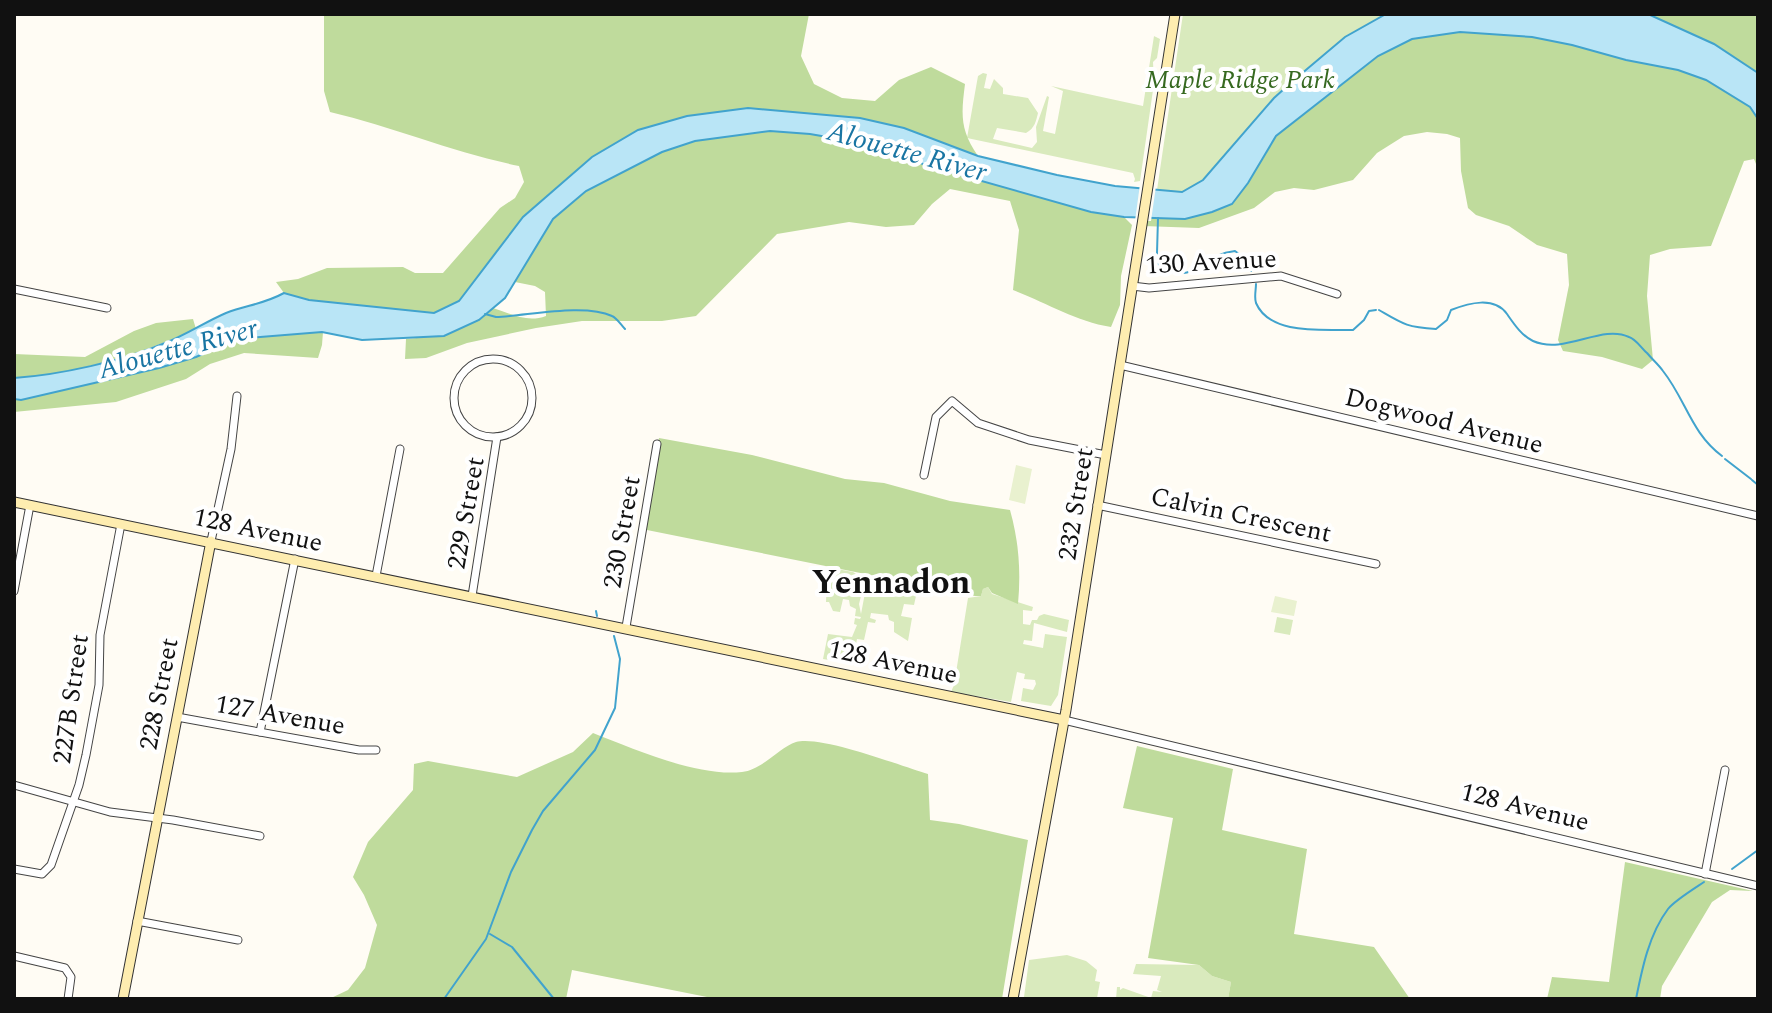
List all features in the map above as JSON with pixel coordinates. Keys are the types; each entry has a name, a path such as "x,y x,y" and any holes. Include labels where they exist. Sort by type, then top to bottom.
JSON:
{"street":[{"name":"232 Street","path":"1013,999 1064,720 1175,14"},
{"name":"130 Avenue","path":"1132,286 1149,288 1281,276 1337,294"},
{"path":"14,289 107,308"},
{"name":"229 Street","path":"490,358 509,361 520,369 531,385 533,397 525,422 515,431 497,437 472,431 462,422 454,405 454,392 462,374 471,365 490,358"},
{"name":"Dogwood Avenue","path":"1120,365 1758,516"},
{"name":"228 Street","path":"123,999 231,449 237,396"},
{"path":"924,475 936,417 952,401 978,423 1029,440 1106,455"},
{"name":"229 Street","path":"472,596 497,437"},
{"name":"230 Street","path":"626,627 657,444"},
{"path":"376,576 400,449"},
{"name":"128 Avenue","path":"14,502 1064,720 1758,886"},
{"path":"14,591 30,505"},
{"name":"Calvin Crescent","path":"1097,505 1376,564"},
{"name":"227B Street","path":"14,869 42,874 51,865 73,803 97,695 100,635 121,524"},
{"path":"260,732 295,559"},
{"name":"127 Avenue","path":"177,717 359,750 376,750"},
{"path":"1705,874 1725,770"},
{"path":"14,785 110,812 260,836"},
{"path":"137,921 238,940"},
{"path":"14,956 65,968 71,977 68,999"}],"green space":[{"path":"324,14 809,14 801,56 814,84 842,98 875,101 899,80 931,67 965,84 963,122 978,156 904,128 860,118 748,108 592,157 523,217 459,301 433,313 309,300 284,293 276,282 298,279 327,268 403,267 415,273 443,273 500,208 515,198 524,182 519,166 330,112 324,91"},
{"name":"Maple Ridge Park","path":"1183,14 1752,14 1733,97 1706,80 1378,56 1162,219 1153,217"},
{"path":"1648,14 1758,14 1758,73 1714,44"},
{"path":"1460,32 1532,37 1678,70 1706,80 1750,107 1758,119 1758,169 1754,159 1744,161 1711,246 1670,249 1650,255 1647,296 1653,360 1642,369 1602,357 1563,351 1558,340 1569,285 1567,254 1537,245 1509,226 1476,215 1468,208 1461,171 1460,138 1447,134 1427,132 1404,136 1377,153 1353,180 1314,190 1294,188 1275,192 1254,208 1199,228 1143,226 1144,217 1185,219 1263,159 1276,136 1378,56 1412,39"},
{"path":"1154,36 1160,39 1157,58 1153,62 1154,83 1140,181 1134,182 1133,173 967,138 978,76 983,73 987,74 984,88 990,89 994,79 1003,88 1003,94 1028,98 1038,113 1033,127 1026,133 997,128 993,139 1032,148 1037,142 1036,127 1047,96 1043,131 1055,134 1063,91 1051,86 1143,106"},
{"path":"770,131 810,134 885,147 926,165 1091,212 1124,217 1132,225 1121,276 1120,305 1111,327 1073,316 1013,290 1019,230 1010,201 950,189 914,225 886,227 849,222 777,234 696,316 662,321 582,321 467,343 426,358 405,359 406,339 452,331 473,322 493,308 526,318 546,316 545,292 535,286 515,282 553,219 586,191 662,152 695,141"},
{"path":"193,319 196,329 153,347 84,367 14,378 14,354 85,357 156,323"},
{"path":"323,332 318,358 244,353 210,364 186,379 116,402 14,412 14,399 21,400 159,368 196,357 237,339"},
{"path":"659,438 752,455 845,479 884,483 950,501 1010,510 1018,557 1018,604 992,593 988,587 983,589 981,596 975,596 642,529"},
{"path":"1016,465 1032,469 1025,504 1009,500"},
{"path":"837,569 853,572 865,580 859,604 861,614 868,577 918,587 914,605 904,604 901,616 912,618 908,641 894,632 894,622 889,620 888,615 871,613 870,618 876,620 875,623 868,622 864,640 857,639 852,664 823,659 828,634 852,637 857,625 854,624 855,618 861,617 855,616 856,609 850,606 849,600 843,599 840,612 833,611 826,602 827,581 833,582"},
{"path":"988,587 992,594 1033,607 1032,611 1023,610 1023,624 1030,625 1032,620 1044,614 1069,620 1067,632 1034,623 1032,641 1024,640 1023,644 1043,648 1045,634 1067,637 1058,695 1051,706 1021,701 1023,688 1033,690 1036,684 1035,680 1024,679 1025,674 1017,672 1011,702 951,692 968,598 981,596 983,589"},
{"path":"1275,596 1297,601 1294,616 1271,612"},
{"path":"1277,617 1293,620 1290,635 1274,632"},
{"path":"593,733 646,754 706,770 742,772 764,763 796,742 808,741 842,747 928,774 930,820 1028,840 1002,999 717,999 572,970 566,999 329,999 348,990 365,968 377,925 353,877 368,842 413,790 414,764 428,761 517,777 573,752"},
{"path":"1137,746 1233,769 1222,830 1307,849 1294,934 1374,947 1410,999 1228,999 1231,982 1212,976 1199,965 1148,958 1173,818 1123,808"},
{"path":"1625,862 1753,891 1730,890 1712,902 1662,986 1660,999 1547,999 1552,977 1609,982"},
{"path":"1067,955 1086,961 1097,970 1095,981 1100,982 1097,998 1100,999 1024,997 1029,960"},
{"path":"1136,964 1199,965 1212,976 1231,982 1228,999 1116,999 1117,987 1151,998 1153,991 1162,992 1157,990 1161,976 1133,974"}],"water":[{"name":"Alouette River","path":"1386,14 1648,14 1714,44 1758,73 1758,119 1750,107 1706,80 1678,70 1532,37 1460,32 1412,39 1378,56 1276,136 1232,204 1185,219 1124,217 1091,212 925,165 885,147 810,134 770,131 695,141 662,152 586,191 553,219 505,298 479,320 444,336 362,340 322,332 237,339 196,357 159,368 21,400 14,399 14,378 70,370 130,356 173,340 226,313 284,293 309,300 434,313 459,301 523,217 592,157 638,130 687,116 748,108 860,118 904,128 978,156 1057,175 1115,186 1182,192 1203,180 1274,98 1294,80 1345,37"}],"pier":[{"path":"1140,184 1156,186 1151,221 1135,221"}],"waterway":[{"path":"1158,218 1159,269 1184,273 1235,251 1252,264 1251,271"},
{"path":"1256,284 1255,301 1263,314 1285,326 1353,330 1369,311 1376,310"},
{"path":"1379,310 1405,324 1436,329 1447,320 1451,310 1473,303 1488,303 1502,308 1529,339 1545,344 1607,334 1632,338 1671,382 1696,427 1722,456"},
{"path":"485,314 496,317 555,311 600,312 612,316 625,329"},
{"path":"1725,459 1751,479"},
{"path":"1752,480 1758,485"},
{"path":"596,611 597,616"},
{"path":"1758,613 1758,623"},
{"path":"444,999 486,939 511,872 543,811 595,750 615,708 620,659 614,636"},
{"path":"1732,869 1758,850"},
{"path":"1636,999 1647,952 1661,919 1675,902 1704,882"},
{"path":"490,934 512,947 554,999"}],"district":[{"name":"Yennadon","path":"891,583"}]}
